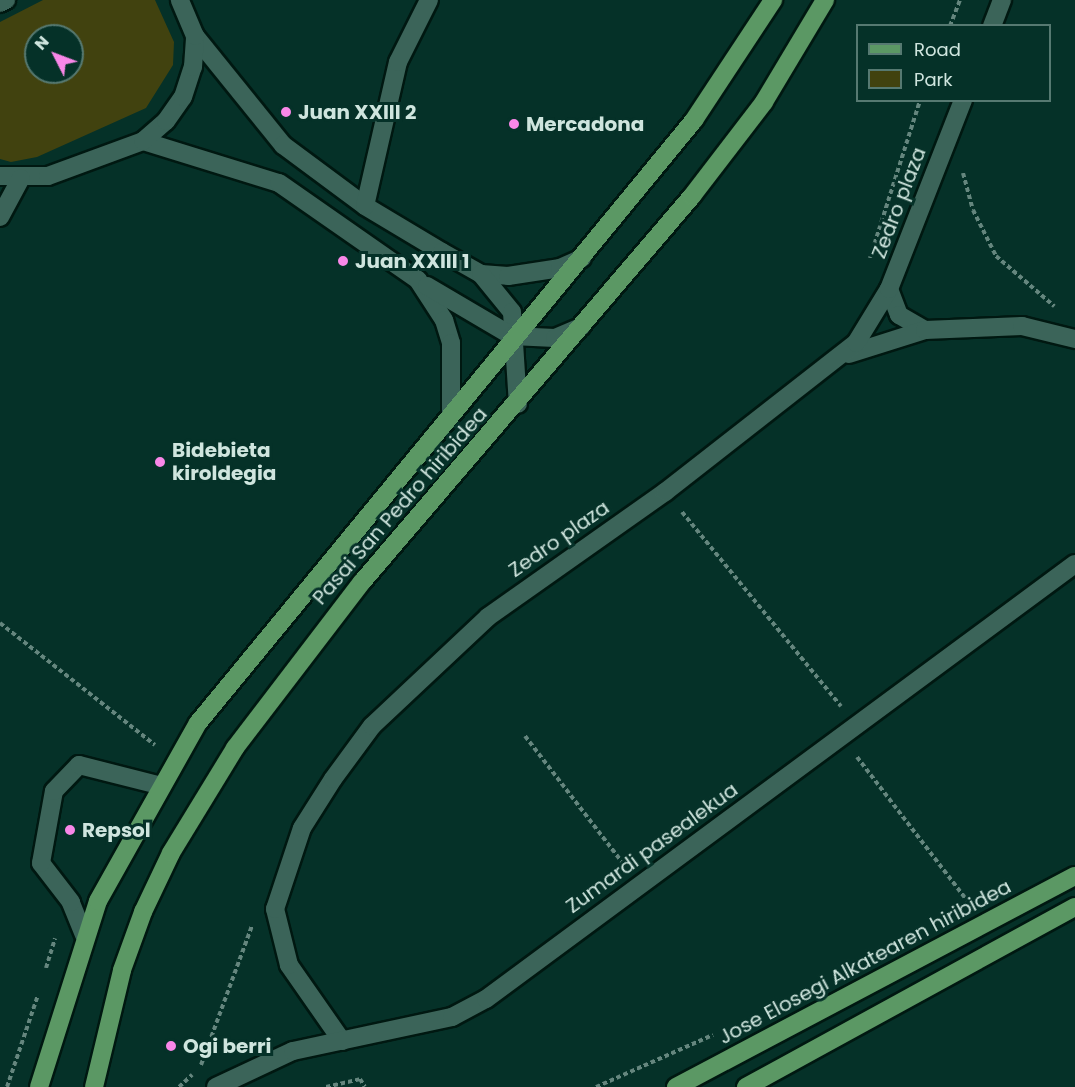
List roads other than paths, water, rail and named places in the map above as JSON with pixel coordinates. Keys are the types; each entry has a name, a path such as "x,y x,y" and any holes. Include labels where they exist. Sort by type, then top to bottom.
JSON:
{"main road":[{"name":"Pasai San Pedro hiribidea","path":"39,1087 84,935 158,785 234,674 584,257 694,120 773,0"},
{"name":"Pasai San Pedro hiribidea","path":"94,1087 122,970 143,912 200,802 354,591 518,404 764,102 825,0"},
{"name":"Jose Elosegi Alkatearen hiribidea","path":"676,1087 1075,876"},
{"path":"746,1087 1075,907"}],"street":[{"path":"0,3 6,0"},
{"path":"180,0 195,36 261,124 312,170 365,206 482,274 506,300 517,337 518,404"},
{"path":"365,206 398,62 429,0"},
{"path":"993,24 1002,0"},
{"path":"0,176 21,178 48,176 143,141 183,97 195,36"},
{"name":"Zedro plaza","path":"342,1041 304,992 279,940 274,909 302,828 372,726 488,618 665,492 840,358 869,325 890,288 962,102"},
{"path":"143,141 279,183 418,280 517,337 555,338 583,326"},
{"path":"0,217 21,178"},
{"path":"482,274 534,274 584,257"},
{"path":"418,280 444,320 451,343 455,381 451,414"},
{"path":"890,288 899,315 924,330"},
{"path":"840,358 882,339 924,330 1022,326 1075,339"},
{"name":"Zumardi pasealekua","path":"216,1087 293,1051 452,1017 486,999 1075,564"},
{"path":"84,935 70,902 41,863 54,791 79,765 158,785"}],"place":[{"name":"Juan XXIII 2","path":"286,112"},
{"name":"Mercadona","path":"514,124"},
{"name":"Juan XXIII 1","path":"343,261"},
{"name":"Bidebieta kiroldegia","path":"160,462"},
{"name":"Repsol","path":"70,830"},
{"name":"Ogi berri","path":"171,1046"}]}
